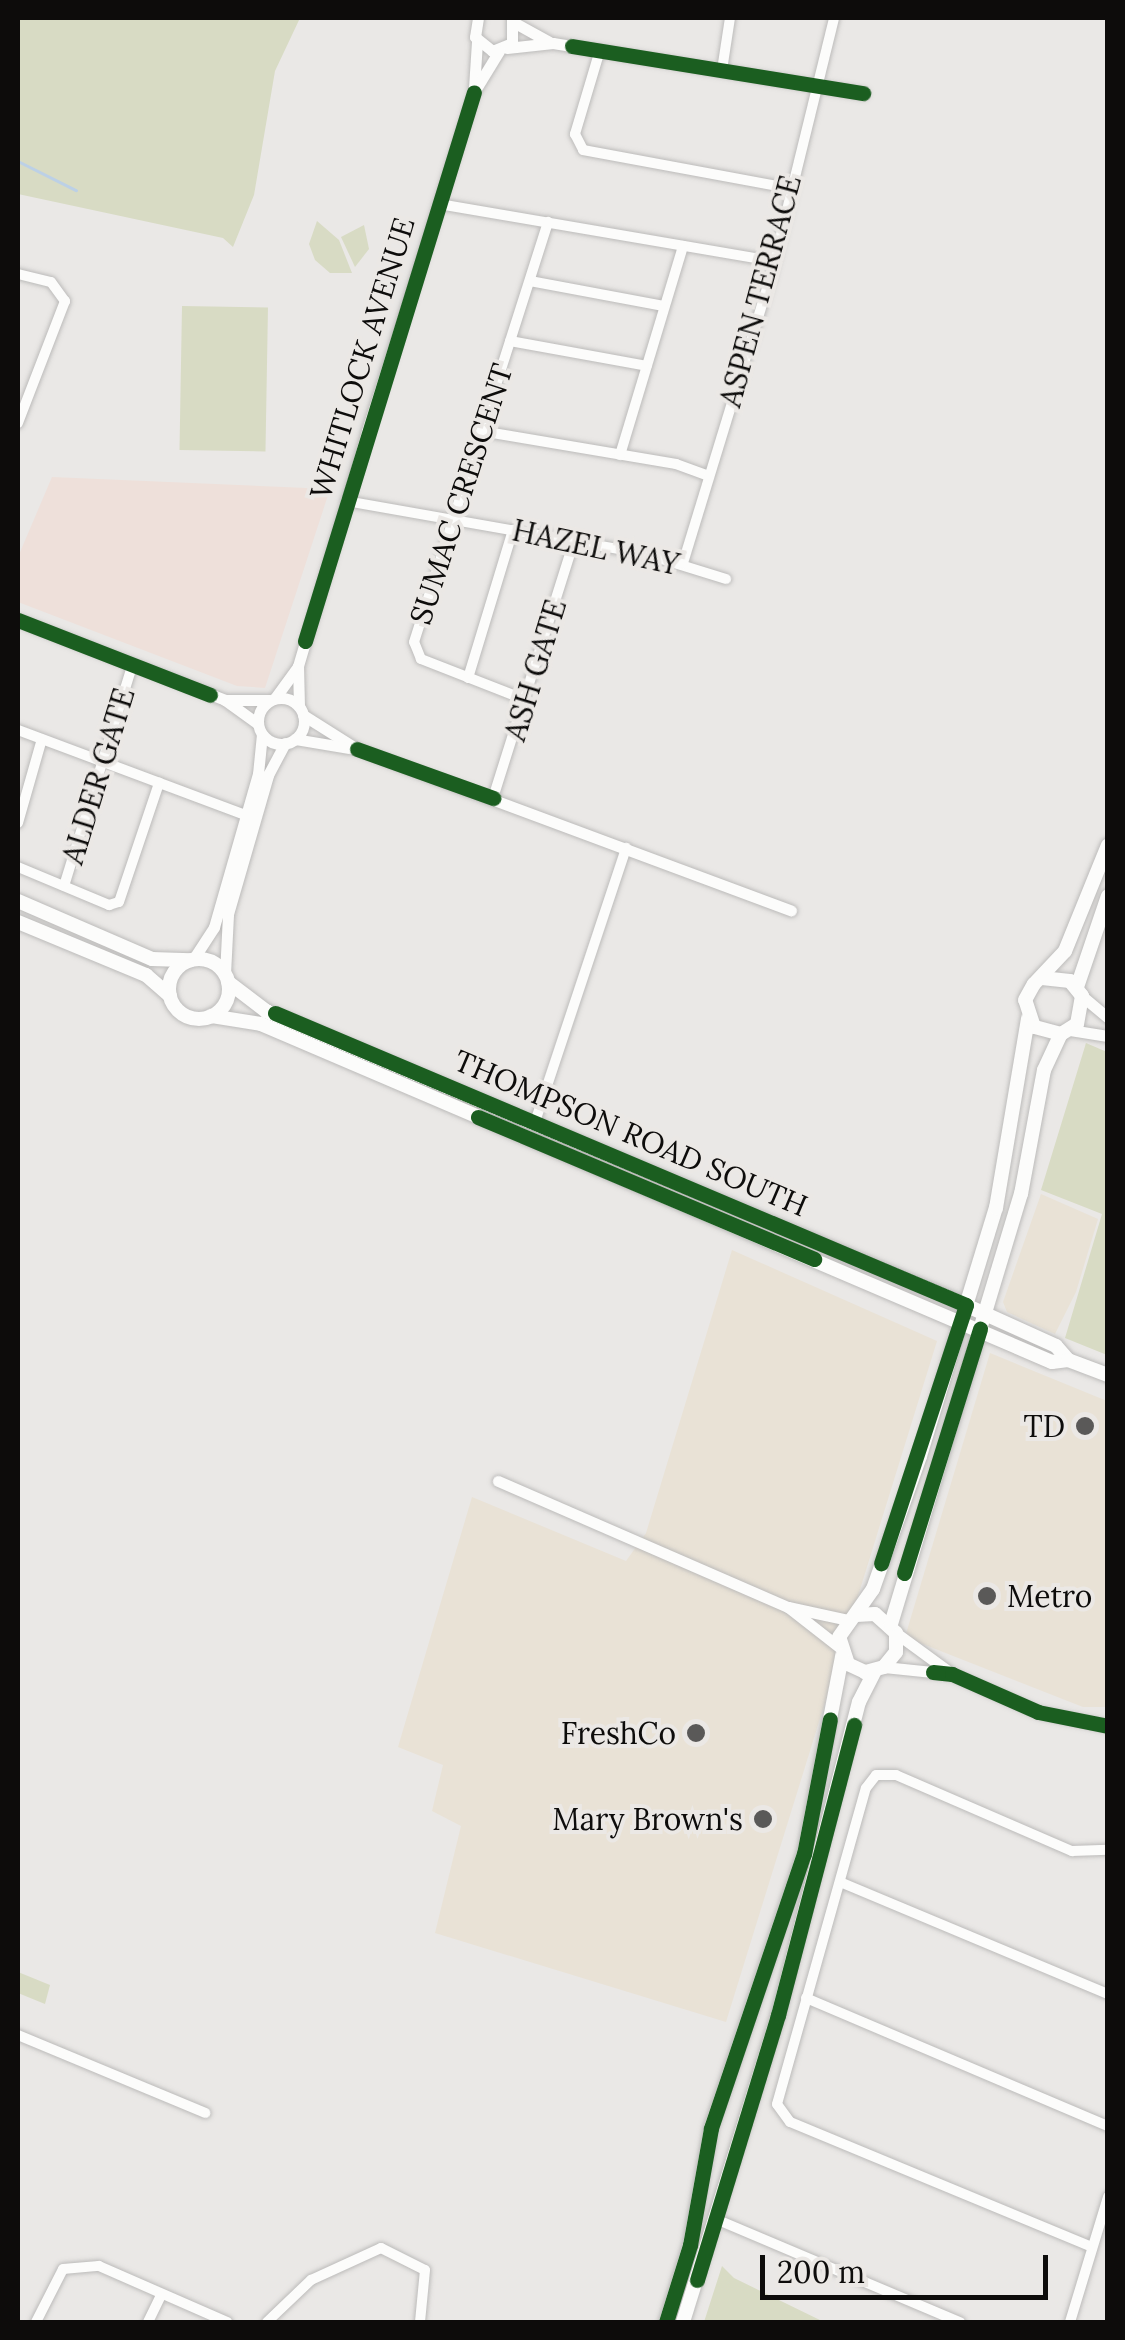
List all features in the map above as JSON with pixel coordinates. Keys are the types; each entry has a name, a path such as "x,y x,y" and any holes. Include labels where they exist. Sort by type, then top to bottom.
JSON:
{"main road":[{"path":"666,2322 690,2245 711,2128 804,1854 840,1651 852,1618 873,1589 961,1321 1004,1172 1028,1019 1025,1000 1064,951 1108,845"},
{"path":"684,2322 718,2220 856,1712 879,1669 896,1652 894,1629 1021,1194 1047,1061 1065,1032 1082,1015 1080,992 1108,896"},
{"path":"18,901 138,954 192,959 227,978 226,1003 211,1016 182,1014 170,996 146,974 18,922"},
{"path":"170,996 172,981 192,959"},
{"path":"1042,978 1062,977 1080,992"},
{"name":"THOMPSON ROAD SOUTH","path":"227,978 250,1003 966,1305 983,1322"},
{"name":"THOMPSON ROAD SOUTH","path":"211,1016 261,1024 961,1321 983,1322 1056,1346 1068,1360 1108,1375"},
{"path":"1028,1019 1042,1032 1065,1032"},
{"path":"852,1618 875,1614 894,1629"},
{"path":"840,1651 856,1669 879,1669"}],"street":[{"name":"WHITLOCK AVENUE","path":"290,741 301,711 298,666 474,92 478,18"},
{"path":"722,70 730,18"},
{"name":"ASPEN TERRACE","path":"683,563 773,261 788,188 834,18"},
{"name":"WHITLOCK AVENUE","path":"474,92 503,49 514,20"},
{"path":"514,20 552,43"},
{"path":"477,41 503,49 552,43 863,92"},
{"path":"600,50 575,134 584,150 788,188"},
{"path":"439,204 773,261"},
{"name":"SUMAC CRESCENT","path":"526,700 415,652 452,519 548,222"},
{"path":"620,455 682,246"},
{"path":"18,274 51,282 65,301 18,423"},
{"path":"530,281 664,306"},
{"path":"510,341 648,366"},
{"path":"481,431 620,455 709,476"},
{"name":"HAZEL WAY","path":"346,501 683,563 726,579"},
{"path":"468,678 513,530"},
{"name":"ASH GATE","path":"493,798 574,541"},
{"path":"18,620 225,700 259,729 290,741 357,749 791,910"},
{"name":"ALDER GATE","path":"64,886 132,666"},
{"name":"WHITLOCK AVENUE","path":"259,729 272,699 298,666"},
{"path":"225,700 272,699 301,711 357,749"},
{"path":"227,978 228,914 252,817 259,729"},
{"path":"18,730 252,817"},
{"path":"18,824 42,740"},
{"path":"192,959 212,934 252,817 290,741"},
{"path":"18,867 109,905 120,902 159,783"},
{"path":"535,1122 626,848"},
{"path":"1080,992 1108,1018"},
{"path":"1065,1032 1108,1036"},
{"path":"498,1481 788,1607 852,1618"},
{"path":"788,1607 840,1651"},
{"path":"894,1629 952,1674 1038,1712 1108,1726"},
{"path":"879,1669 952,1674"},
{"path":"1092,2247 784,2118 778,2096 866,1788 881,1774 1072,1851 1108,1850"},
{"path":"840,1882 1108,1994"},
{"path":"806,1998 1108,2126"},
{"path":"18,2036 205,2113"},
{"path":"1070,2322 1108,2197"},
{"path":"718,2220 960,2322"},
{"path":"266,2322 311,2280 381,2248 425,2270 420,2322"},
{"path":"36,2322 63,2270 99,2266 227,2322"},
{"path":"148,2322 160,2295"}],"shaded area":[{"path":"52,477 330,489 265,688 237,686 18,602 18,557"},
{"path":"1041,1194 1098,1219 1076,1292 1055,1334 1007,1312 1003,1302"},
{"path":"732,1250 937,1341 726,2022 435,1933 461,1826 432,1811 443,1765 398,1747 472,1497 626,1561 646,1533"},
{"path":"990,1353 1107,1401 1107,1707 1083,1707 905,1637"}],"green space":[{"path":"18,18 300,18 275,71 254,195 233,247 223,238 18,194"},
{"path":"317,221 339,240 352,273 330,273 315,260 309,244"},
{"path":"364,225 369,249 355,267 341,237"},
{"path":"182,306 268,308 265,451 179,450"},
{"path":"1086,1043 1107,1052 1107,1355 1065,1338 1102,1214 1041,1190"},
{"path":"18,1972 50,1985 45,2004 18,1993"},
{"path":"722,2266 734,2278 824,2322 704,2322"}],"waterway":[{"path":"18,161 76,190"}],"cycle path":[{"path":"572,46 863,93"},
{"path":"305,641 474,92"},
{"path":"18,620 210,695"},
{"path":"357,749 493,798"},
{"path":"275,1013 966,1305 881,1563"},
{"path":"478,1117 814,1259"},
{"path":"904,1573 980,1329"},
{"path":"933,1672 952,1674 1038,1712 1108,1726"},
{"path":"666,2322 690,2245 711,2128 804,1854 830,1719"},
{"path":"697,2280 778,2015 854,1725"}],"place":[{"name":"TD","path":"1085,1426"},
{"name":"Metro","path":"987,1596"},
{"name":"FreshCo","path":"696,1733"},
{"name":"Mary Brown's","path":"763,1819"}]}
